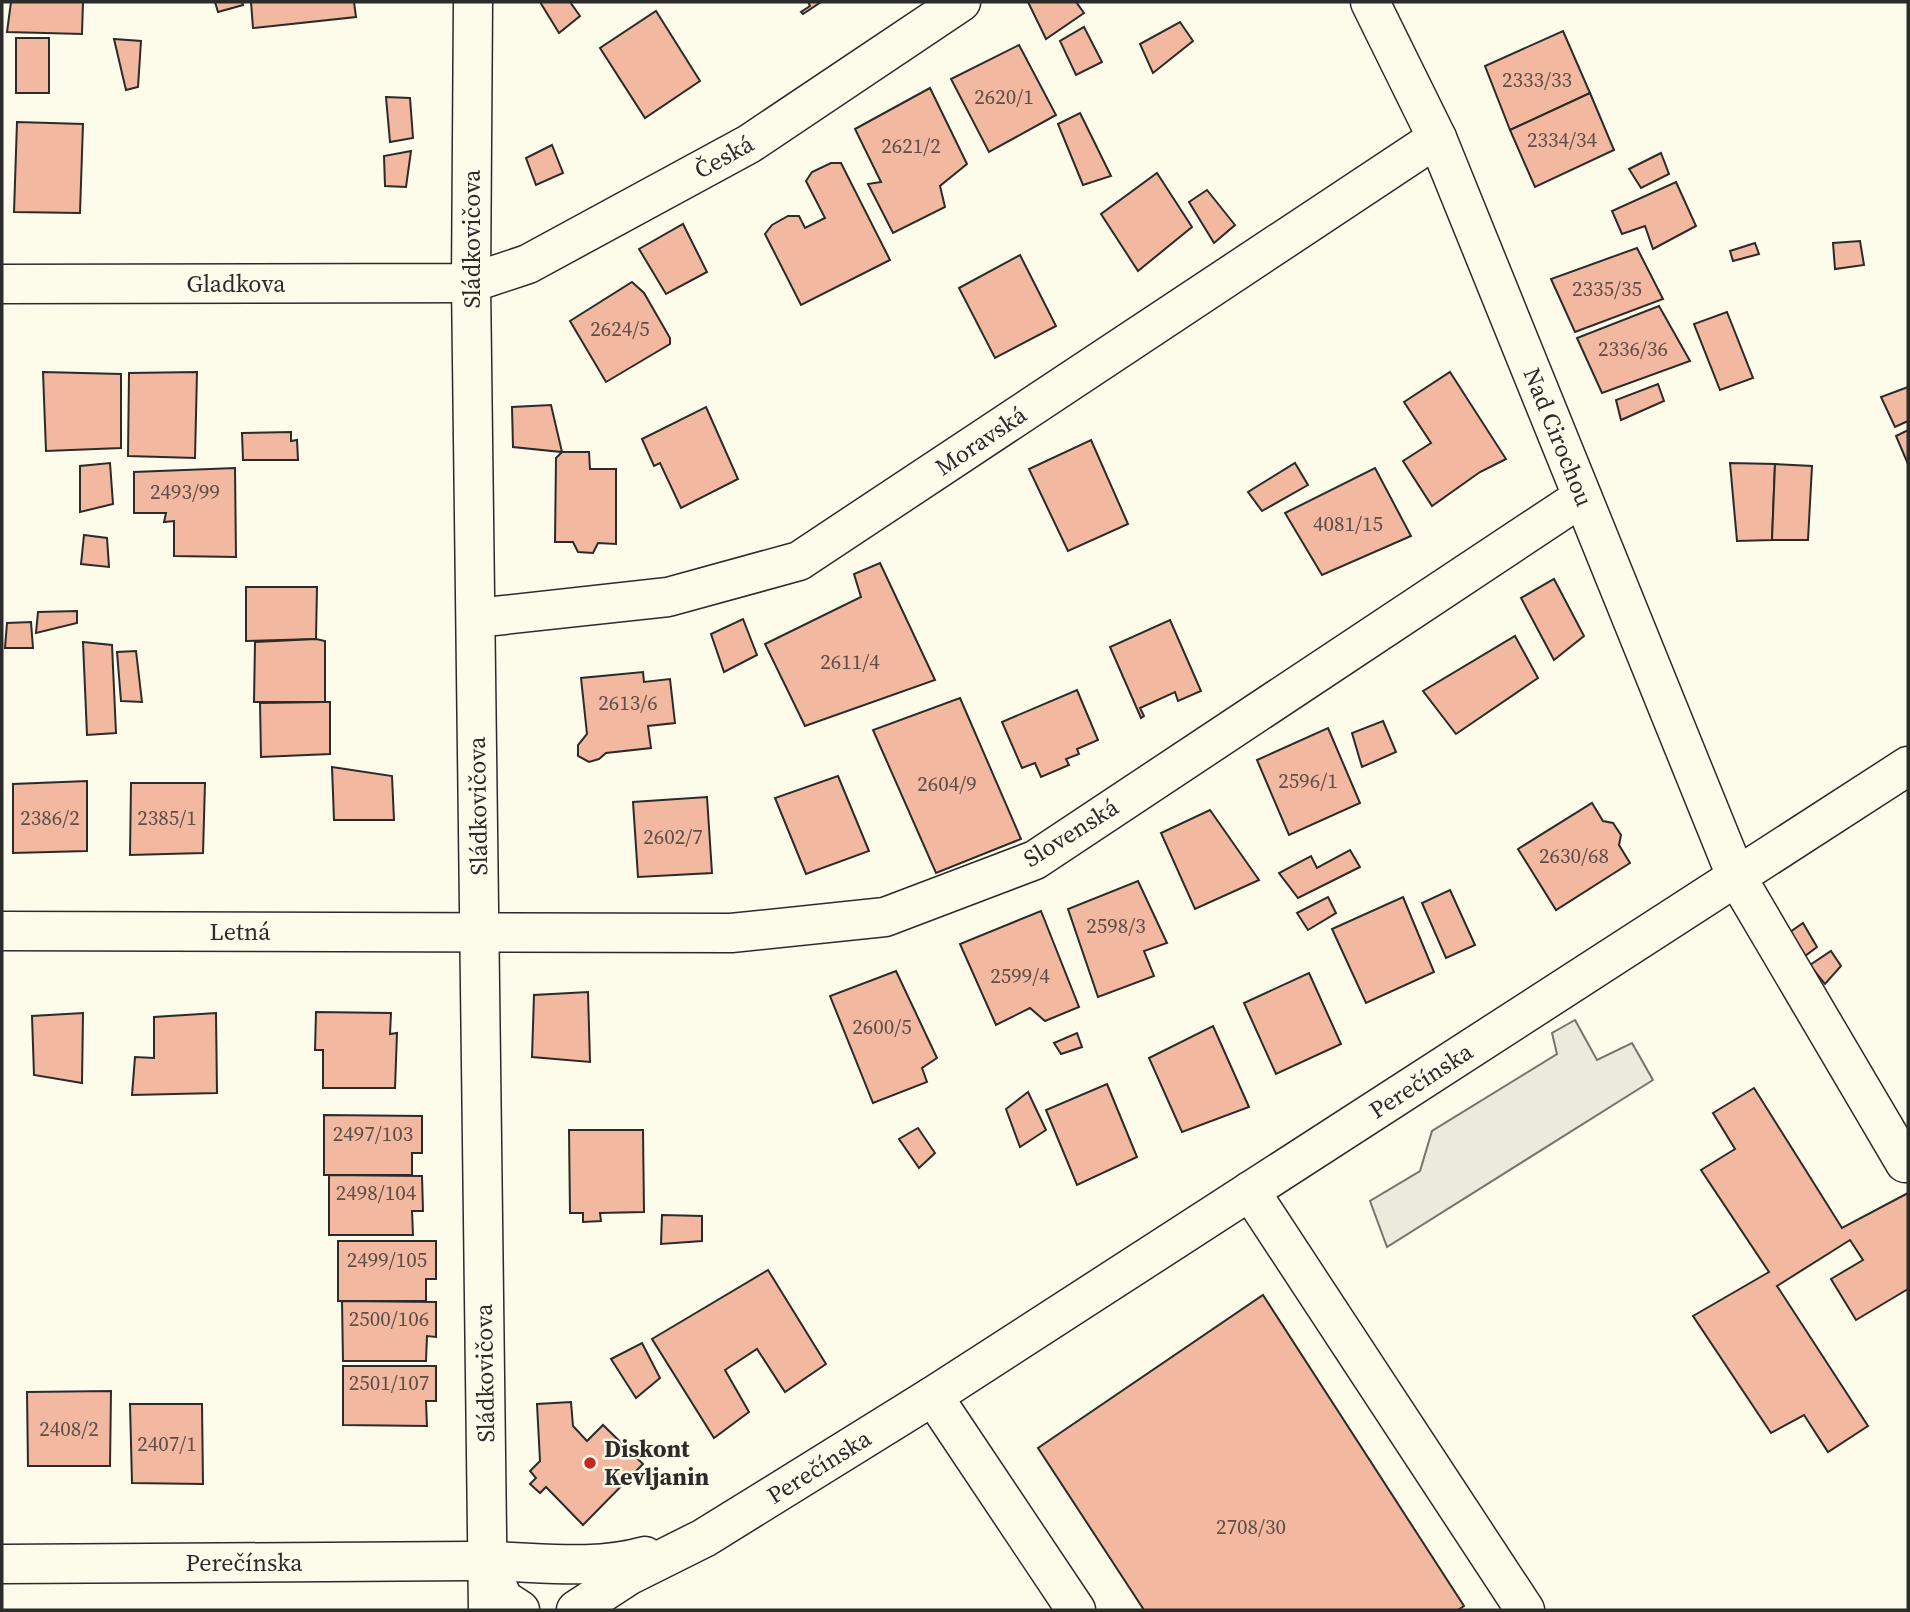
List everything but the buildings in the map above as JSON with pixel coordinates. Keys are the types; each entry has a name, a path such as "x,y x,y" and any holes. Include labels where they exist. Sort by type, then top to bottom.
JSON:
{"street":[{"name":"Sládkovičova","path":"473,2 471,283 488,1610"},
{"name":"Česká","path":"471,283 528,264 749,144 961,2"},
{"name":"Nad Cirochou","path":"1370,2 1437,138 1737,876 1905,1163"},
{"name":"Moravská","path":"475,618 668,597 799,561 1437,138"},
{"name":"Gladkova","path":"2,284 471,283"},
{"name":"Slovenská","path":"479,932 731,933 885,917 1035,860 1582,497"},
{"name":"Perečínska","path":"576,1610 628,1576 704,1538 933,1395 1908,766"},
{"name":"Letná","path":"2,931 479,932"},
{"path":"1250,1191 1525,1610"},
{"path":"933,1395 1076,1610"},
{"name":"Perečínska","path":"486,1506 497,1535 508,1552 534,1562"},
{"name":"Perečínska","path":"2,1564 487,1561 573,1566 616,1564 704,1538"},
{"name":"Perečínska","path":"613,1608 704,1538"},
{"path":"487,1561 503,1599 520,1610"}],"shaded area":[{"path":"1575,1020 1597,1060 1632,1043 1653,1080 1387,1247 1370,1201 1420,1171 1432,1131 1557,1054 1552,1033"}],"place":[{"name":"Diskont Kevljanin","path":"590,1463"}]}
